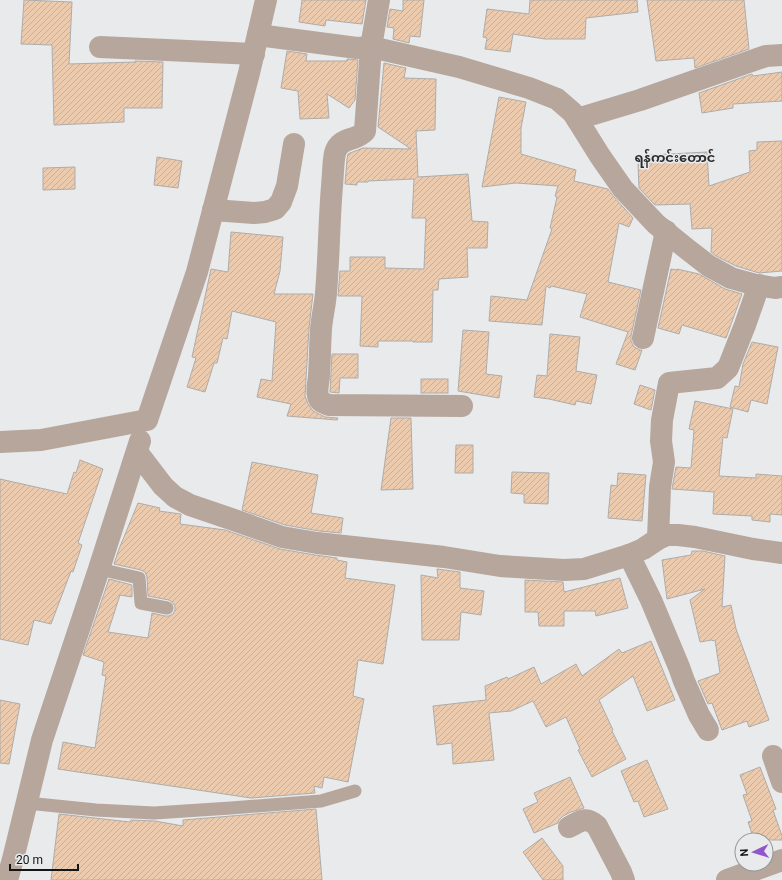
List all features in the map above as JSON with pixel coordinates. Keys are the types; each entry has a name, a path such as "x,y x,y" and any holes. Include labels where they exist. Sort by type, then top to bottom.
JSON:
{"street":[{"path":"7,880 7,859 27,803 42,740 196,272 249,74 266,0"},
{"path":"379,0 371,47 366,131 358,137 341,143 335,153 326,294 321,328 317,392 318,398 329,405 462,406"},
{"path":"100,47 256,44 357,48 371,47 459,67 529,88 557,99 572,112 623,189 656,224 687,249 710,266 731,278 775,288 782,287"},
{"path":"577,119 640,100 766,56 782,55"},
{"path":"213,210 254,213 275,209 281,202 287,186 294,144"},
{"path":"643,338 666,232"},
{"path":"658,539 660,487 664,462 661,442 662,420 669,382 717,378 728,368 745,326 759,285"},
{"path":"0,442 41,440 147,420"},
{"path":"137,452 162,486 185,503 282,537 317,543 444,557 500,566 564,570 584,569 629,555 643,549 667,535 695,536 753,549 782,553"},
{"path":"629,555 651,600 699,715 708,730"},
{"path":"774,756 782,782"},
{"path":"569,827 580,821 592,821 597,826 624,880"},
{"path":"727,880 782,860"}],"lane":[{"path":"99,569 139,578 141,603 166,608"},
{"path":"27,803 96,810 154,813 321,801 355,791"}],"building":[{"path":"24,0 72,2 69,64 135,61 163,62 162,108 124,108 124,122 54,125 52,45 21,44"},
{"path":"302,0 366,0 362,24 326,20 325,26 299,22"},
{"path":"403,0 424,0 420,37 410,36 409,43 393,39 394,28 387,27 390,9 403,11"},
{"path":"530,0 637,0 638,12 586,18 585,39 545,39 513,34 510,52 485,49 487,38 483,37 487,9 529,14"},
{"path":"647,0 744,0 749,49 695,68 694,58 656,61"},
{"path":"287,51 307,54 306,61 347,61 347,59 358,60 355,100 349,108 327,94 329,118 300,119 298,91 281,88"},
{"path":"384,63 406,68 404,78 436,79 435,130 416,131 418,177 468,174 472,221 488,222 487,248 467,248 468,277 439,279 438,290 433,290 432,342 378,341 378,347 360,346 362,296 338,296 340,271 350,271 350,257 385,257 385,268 424,269 426,218 412,218 414,179 357,182 357,185 345,184 348,154 363,148 411,149 378,127"},
{"path":"782,72 782,101 733,104 733,108 702,113 699,93 752,74 753,76"},
{"path":"499,97 526,102 521,128 521,154 576,170 574,181 608,189 633,218 629,227 619,223 608,282 641,290 631,336 631,341 634,347 642,350 635,370 616,364 628,332 580,317 587,294 546,286 542,325 489,321 491,296 527,300 552,229 550,228 558,186 516,183 482,187"},
{"path":"782,141 782,271 759,273 736,266 716,256 711,252 712,228 692,229 690,204 655,205 639,188 638,164 650,163 650,155 707,152 709,186 750,172 749,151 757,150 757,142"},
{"path":"157,157 182,161 178,188 154,185"},
{"path":"75,167 75,189 43,190 43,168"},
{"path":"231,232 283,237 280,271 274,294 313,294 309,328 305,396 313,411 325,417 338,418 337,420 287,416 291,404 257,397 261,379 272,381 276,322 232,311 227,339 223,338 217,363 214,363 205,392 187,387 196,358 192,357 211,269 228,272"},
{"path":"671,269 699,274 725,289 742,294 726,338 682,325 679,334 658,328"},
{"path":"463,330 489,332 486,374 502,376 499,398 458,391"},
{"path":"550,334 580,337 576,371 597,375 591,404 576,401 575,405 534,397 537,375 547,376"},
{"path":"752,342 778,347 767,404 751,400 748,412 730,407 735,386 739,387 743,364"},
{"path":"332,354 358,354 358,378 340,378 339,393 330,392"},
{"path":"421,379 448,379 448,393 421,393"},
{"path":"640,385 655,390 651,410 634,404"},
{"path":"695,401 733,409 727,438 723,437 719,476 756,478 756,474 782,476 782,515 770,514 770,522 752,520 752,516 713,514 714,492 672,489 676,467 691,468 694,430 689,429"},
{"path":"391,418 411,418 413,489 381,490"},
{"path":"456,445 473,445 473,473 455,473"},
{"path":"80,460 103,469 78,543 82,545 73,572 71,571 51,624 34,620 28,645 0,639 0,479 67,494 74,472 76,473"},
{"path":"252,462 318,475 311,513 343,518 341,533 285,525 242,510"},
{"path":"512,472 549,473 548,504 524,503 524,494 511,493"},
{"path":"618,473 646,475 642,521 608,518 611,485 617,486"},
{"path":"138,503 160,508 159,511 181,514 180,524 225,530 280,549 337,558 337,560 347,562 345,578 395,585 383,664 358,660 353,696 364,699 348,782 324,777 322,788 314,786 315,793 251,798 58,769 63,742 95,748 106,676 102,675 104,662 83,655 109,579 132,585 132,597 120,595 108,632 148,638 152,613 169,616 173,614 175,610 175,606 169,600 148,596 147,577 145,572 114,564"},
{"path":"692,551 703,551 725,556 722,607 731,605 736,629 769,720 749,727 747,721 722,730 712,703 708,704 698,681 720,673 715,640 700,642 690,600 705,589 667,599 662,560 691,555"},
{"path":"437,569 460,572 460,588 484,591 481,615 461,612 459,640 422,640 421,575 438,578"},
{"path":"620,578 628,608 596,616 595,611 564,611 564,626 539,626 538,612 525,612 525,580 563,582 564,592"},
{"path":"651,641 675,700 647,711 633,676 599,700 626,759 592,777 578,750 580,749 566,717 546,727 533,701 511,711 489,713 494,760 453,764 452,743 437,745 433,706 486,700 485,686 507,677 508,679 534,667 541,684 576,664 582,676 619,649 622,653"},
{"path":"0,700 20,704 9,764 0,763"},
{"path":"647,760 668,809 644,817 638,801 634,802 621,771"},
{"path":"760,767 776,809 773,810 782,840 774,840 774,832 751,832 748,822 752,821 743,795 747,794 740,775"},
{"path":"570,777 584,808 563,816 558,823 534,833 523,809 538,802 534,793"},
{"path":"316,809 322,880 51,880 59,814 130,822 131,820 155,821 183,826 183,820"},
{"path":"542,838 563,866 563,880 543,880 523,852"}],"district":[{"name":"ရန်ကင်းတောင်","path":"675,157"}]}
